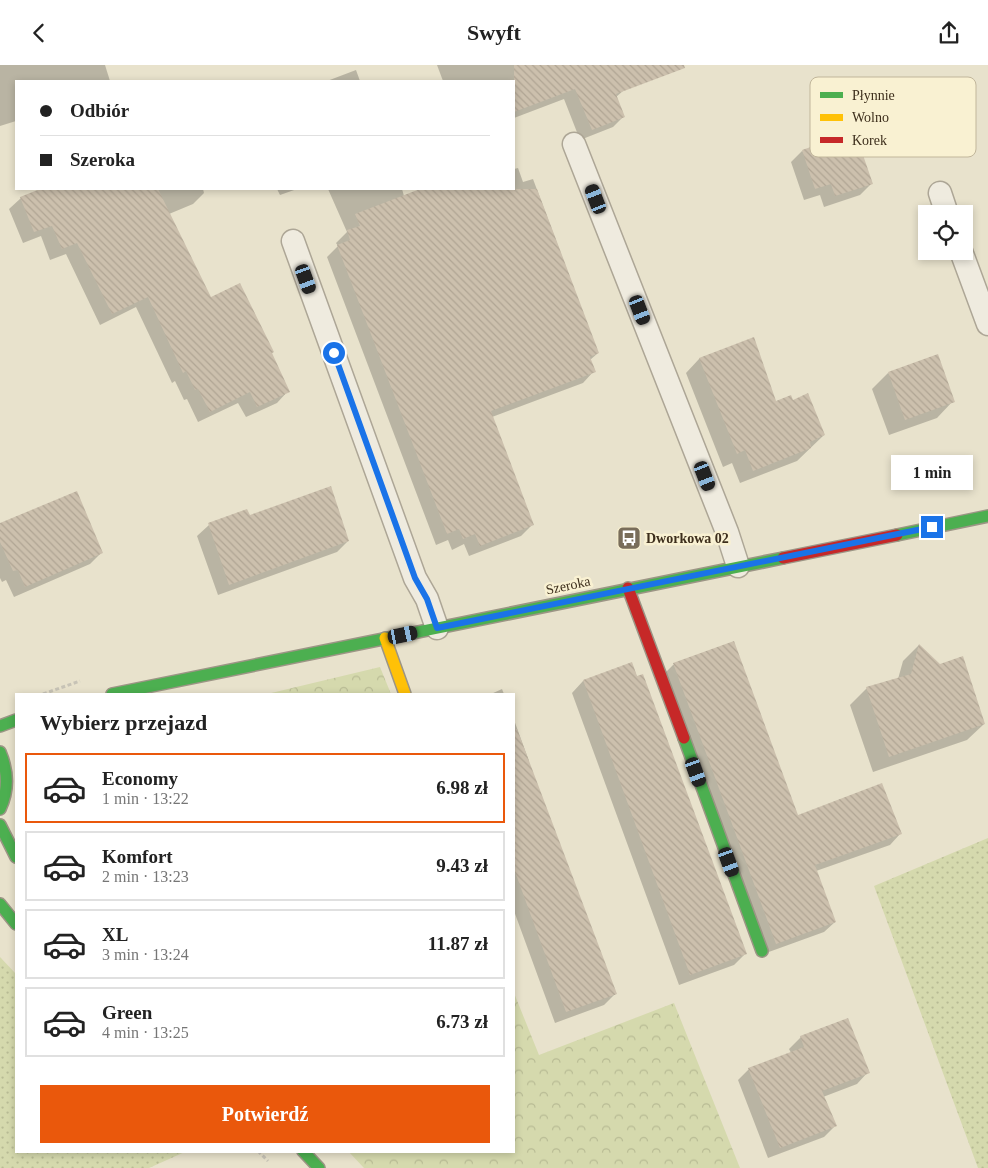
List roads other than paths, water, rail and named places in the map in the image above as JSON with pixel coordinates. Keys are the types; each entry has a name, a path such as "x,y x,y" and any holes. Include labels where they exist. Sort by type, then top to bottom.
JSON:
{"street":[{"name":"Szeroka","path":"117,693 988,516"},
{"path":"628,588 762,951"},
{"path":"385,638 405,693"},
{"name":"Szeroka","path":"143,693 154,685"},
{"path":"0,726 15,720"},
{"path":"0,752 6,773 6,789 0,809"},
{"path":"6,789 15,780"},
{"path":"0,825 15,855"},
{"path":"0,904 15,923"},
{"path":"305,1153 319,1168"}],"lane":[{"path":"574,144 727,531 738,566"},
{"path":"940,193 944,205"},
{"path":"293,241 415,578 427,599 437,628"},
{"path":"964,260 988,324"}],"place":[{"name":"Dworkowa 02","path":"629,538"}]}
